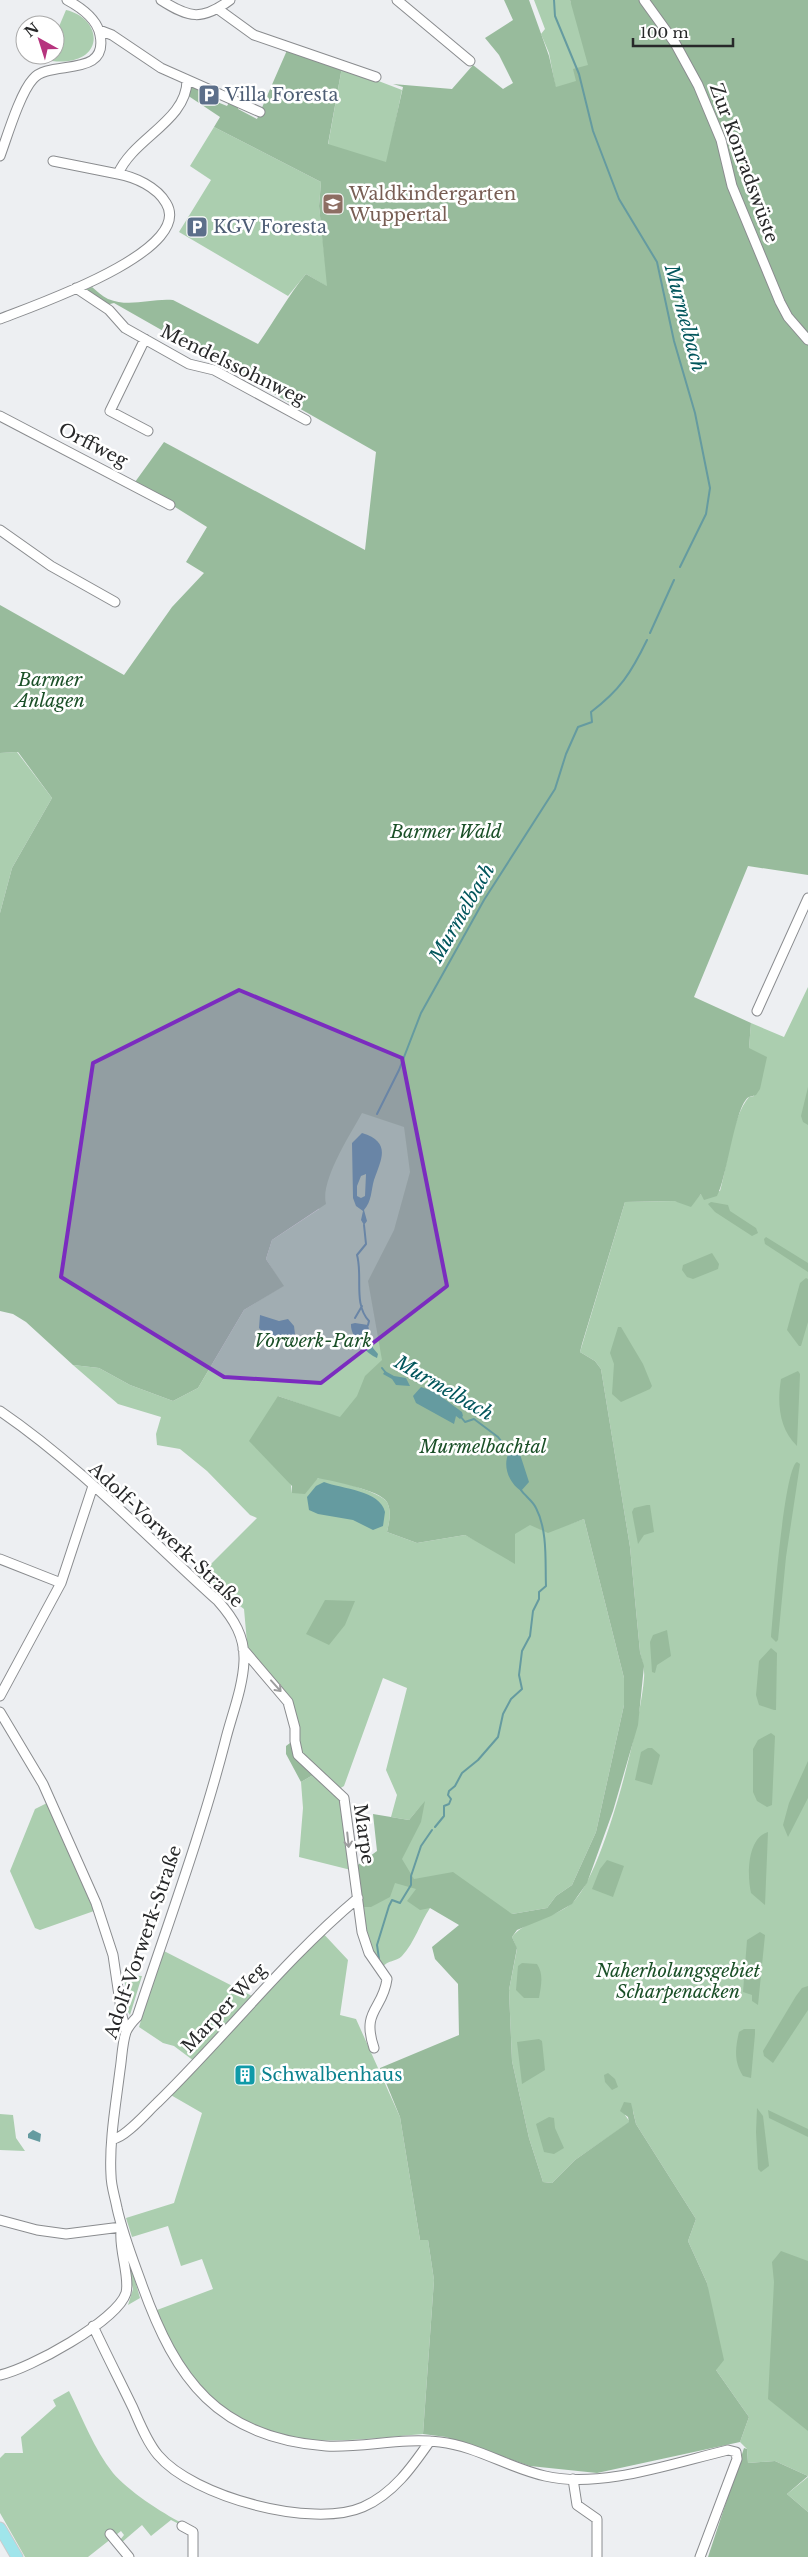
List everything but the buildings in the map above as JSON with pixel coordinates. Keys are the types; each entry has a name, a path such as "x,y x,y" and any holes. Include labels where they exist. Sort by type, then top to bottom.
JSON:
{"main road":[{"path":"0,2528 17,2557"}],"street":[{"path":"0,156 2,146 32,79 47,69 87,64 93,59 100,46 99,30 88,15 67,0"},
{"path":"161,0 196,16 218,9 230,0"},
{"path":"397,0 470,61"},
{"name":"Zur Konradswüste","path":"644,0 674,43 698,85 721,140 732,186 780,302 788,317 808,340"},
{"path":"218,9 254,35 376,77"},
{"path":"99,30 112,35 161,68 260,112"},
{"path":"118,174 128,155 179,106 187,89 187,80"},
{"path":"0,320 107,274 137,256 161,236 170,222 168,207 164,199 140,181 118,174 53,161"},
{"name":"Mendelssohnweg","path":"76,288 109,310 125,328 189,364 214,370 306,420"},
{"name":"Mendelssohnweg","path":"145,339 110,411 148,431"},
{"name":"Orffweg","path":"0,416 170,504"},
{"path":"0,530 51,566 115,602"},
{"path":"758,1011 808,898"},
{"name":"Adolf-Vorwerk-Straße","path":"0,1411 93,1486 223,1606 240,1632 244,1662 209,1800 136,2017 126,2031 113,2139 111,2174 121,2227 166,2344 186,2377 218,2409 263,2434 298,2443 329,2446 430,2441 466,2448 522,2470 548,2477 573,2479 607,2477 728,2450 736,2452 737,2459 700,2557"},
{"path":"0,1696 61,1583 93,1486"},
{"path":"0,1559 61,1583"},
{"name":"Marpe","path":"243,1650 288,1702 295,1728 298,1755 344,1798 365,1943 369,1953 387,1979 384,1993 371,2016 368,2026 374,2048"},
{"path":"0,1712 43,1784 96,1903 114,1955 122,2016 126,2031"},
{"name":"Marper Weg","path":"113,2139 122,2136 159,2100 324,1926 358,1898"},
{"path":"0,2220 45,2232 66,2234 121,2227 120,2246 127,2286 123,2300 93,2326 27,2367 0,2375"},
{"path":"93,2326 157,2454 180,2474 235,2498 298,2512 346,2513 363,2507 388,2492 412,2468 430,2441"},
{"path":"573,2479 577,2506 597,2518 598,2555"},
{"path":"182,2526 193,2532 193,2557"},
{"path":"116,2536 129,2557"}],"highlighted area":[{"path":"239,990 402,1058 447,1286 321,1383 224,1377 61,1277 93,1063"}],"green space":[{"name":"Barmer Wald","path":"504,0 529,0 549,56 556,87 576,81 573,69 588,65 570,0 808,0 808,875 748,866 694,997 751,1023 749,1048 767,1057 760,1089 756,1095 749,1097 744,1103 735,1127 721,1187 717,1196 704,1200 701,1194 691,1207 674,1201 625,1202 582,1344 580,1352 595,1361 601,1369 630,1547 640,1652 644,1666 638,1725 613,1811 587,1883 572,1904 551,1916 517,1930 512,1937 517,1948 509,1990 512,2061 529,2138 543,2182 552,2183 575,2160 629,2122 628,2117 620,2111 624,2102 631,2103 636,2124 696,2219 688,2241 707,2283 724,2360 716,2370 749,2417 740,2442 597,2473 530,2466 446,2437 423,2434 434,2280 428,2240 420,2240 400,2117 380,2068 459,2035 458,1984 435,1959 432,1947 459,1925 430,1908 420,1910 407,1901 416,1889 395,1883 390,1897 371,1907 361,1907 351,1870 377,1851 373,1814 409,1820 425,1801 421,1822 402,1859 414,1879 453,1872 512,1914 547,1908 556,1896 572,1885 596,1832 624,1705 624,1678 584,1519 548,1533 530,1525 515,1534 515,1564 465,1535 417,1543 387,1532 390,1517 387,1502 366,1490 318,1478 305,1494 292,1493 292,1486 249,1441 278,1396 340,1417 357,1396 365,1376 382,1360 368,1281 394,1230 410,1172 404,1127 362,1113 337,1158 327,1183 326,1204 272,1240 266,1259 284,1286 244,1310 198,1388 173,1401 130,1385 99,1368 73,1365 26,1322 13,1314 0,1311 0,913 12,868 52,798 18,752 0,753 0,605 124,675 172,607 204,573 186,562 207,527 135,482 164,442 365,550 376,452 114,303 106,305 83,291 92,287 108,299 124,303 173,300 258,344 306,274 327,286 319,206 321,182 214,127 220,117 187,95 188,90 194,86 201,88 200,95 227,106 230,101 238,104 238,109 257,119 288,48 342,67 328,144 386,162 403,87 393,84 452,89 473,65 503,89 513,83 499,55 485,38 513,20"},
{"path":"534,0 570,0 571,3 596,0 648,665 561,1527 584,1519 624,1678 624,1705 596,1832 572,1885 556,1896 547,1908 512,1914 430,1908 407,1951 400,1958 387,1963 383,1967 371,1951 358,1885 420,1807 409,1820 391,1817 397,1795 386,1770 407,1688 383,1678 344,1786 334,1792 341,1801 351,1870 299,1857 303,1808 301,1782 313,1775 295,1755 293,1730 287,1706 259,1670 249,1665 244,1609 199,1576 257,1518 250,1515 207,1471 180,1449 157,1445 156,1434 161,1417 118,1404 73,1365 99,1368 130,1385 173,1401 198,1388 244,1310 283,1286 266,1259 272,1240 319,1209 561,116 549,53 541,34 545,29","holes":["278,1396 340,1418 475,1540 465,1535 417,1543 387,1532 390,1513 389,1506 383,1498 366,1490 334,1480 319,1478 292,1493"]},
{"path":"66,10 79,15 88,23 93,32 94,41 90,50 82,57 69,61 65,61 64,15"},
{"path":"342,67 402,90 387,163 328,145"},
{"path":"214,127 321,182 319,206 328,287 306,274 288,296 179,232 211,180 190,166"},
{"path":"17,752 52,798 12,868 0,913 0,753"},
{"name":"Naherholungsgebiet Scharpenacken","path":"808,987 808,2476 775,2461 748,2463 747,2449 740,2442 749,2417 716,2370 707,2283 688,2241 696,2219 636,2124 633,2111 625,2115 630,2122 575,2160 552,2183 543,2182 529,2138 512,2061 509,1990 517,1949 512,1937 524,1927 571,1904 583,1889 595,1864 607,1833 628,1762 644,1678 630,1547 601,1369 595,1361 580,1352 625,1202 694,1202 701,1194 720,1191 738,1117 749,1097 754,1096 749,1048 751,1023 784,1037"},
{"path":"808,1087 808,1125 803,1122 801,1116"},
{"path":"711,1202 728,1205 730,1211 756,1228 758,1233 752,1236 715,1212 708,1204"},
{"path":"766,1237 808,1263 808,1272 765,1244 764,1239"},
{"path":"712,1253 719,1264 718,1269 693,1279 687,1277 682,1270 683,1265"},
{"path":"806,1278 808,1279 808,1322 801,1346 799,1346 787,1330 800,1283"},
{"path":"618,1327 621,1327 643,1364 652,1386 650,1389 621,1402 612,1394 614,1364 610,1353"},
{"path":"798,1371 800,1374 797,1446 786,1432 783,1424 779,1397 781,1379"},
{"path":"797,1462 800,1464 786,1557 778,1640 776,1642 771,1637 780,1544 788,1489 792,1470"},
{"path":"650,1505 654,1532 644,1535 638,1544 632,1512 634,1508"},
{"path":"325,1600 355,1601 345,1625 329,1645 306,1634"},
{"path":"667,1630 671,1656 657,1665 655,1673 652,1672 650,1642 653,1635"},
{"path":"771,1648 777,1653 776,1710 759,1705 756,1695 759,1661"},
{"path":"771,1733 775,1736 772,1805 767,1807 757,1801 753,1792 753,1749 758,1740"},
{"path":"294,1740 313,1775 301,1782 286,1754 286,1746"},
{"path":"652,1748 660,1755 652,1785 635,1780 641,1752"},
{"path":"808,1761 808,1798 788,1837 783,1825 789,1803"},
{"path":"47,1803 94,1911 40,1930 35,1928 10,1871 35,1809"},
{"path":"768,1832 765,1905 751,1893 749,1867 752,1849 761,1836"},
{"path":"607,1860 624,1866 613,1897 592,1889 600,1869"},
{"path":"319,1929 348,1960 340,2015 356,2019 400,2117 420,2240 428,2240 434,2280 423,2434 355,2440 313,2440 285,2436 259,2428 236,2416 215,2400 197,2381 181,2359 168,2336 157,2310 213,2289 202,2259 181,2266 168,2226 132,2237 126,2218 174,2203 202,2113 169,2094 198,2064 174,2046 163,2043 139,2027 162,1950 254,1997"},
{"path":"760,1932 765,1935 758,2005 752,2001 752,1995 743,1992 747,1940"},
{"path":"522,1963 537,1964 541,1972 539,1998 524,1998 516,1990 518,1966"},
{"path":"124,1975 142,1976 130,2015 128,2012"},
{"path":"808,1986 808,2010 773,2063 764,2056 763,2051 796,1996 802,1988"},
{"path":"744,2029 755,2029 751,2078 743,2076 737,2060 736,2050 739,2032"},
{"path":"539,2039 542,2041 545,2070 522,2084 517,2042"},
{"path":"608,2073 615,2079 618,2087 612,2090 605,2082 604,2075"},
{"path":"757,2108 763,2116 769,2166 761,2172 758,2169"},
{"path":"768,2110 808,2129 808,2137 769,2118"},
{"path":"0,2114 13,2115 16,2138 25,2151 0,2150"},
{"path":"549,2117 554,2118 555,2128 564,2148 554,2154 544,2152 536,2124"},
{"path":"781,2251 808,2261 808,2431 768,2399 774,2282 772,2262"},
{"path":"125,2256 128,2256 140,2298 128,2305 133,2289"},
{"path":"69,2391 94,2444 113,2473 136,2494 182,2523 181,2525 171,2520 151,2536 142,2525 121,2543 120,2540 124,2535 121,2531 88,2557 25,2557 0,2513 0,2458 5,2453 23,2453 21,2437 56,2406 53,2400"},
{"path":"744,2448 747,2449 748,2463 775,2461 808,2476 787,2494 808,2512 808,2557 708,2557"},
{"path":"808,2477 808,2512 787,2494"}],"water":[{"path":"362,1133 377,1141 381,1146 382,1152 370,1199 364,1210 367,1221 364,1225 361,1220 363,1211 356,1206 353,1198 352,1143","holes":["366,1174 365,1196 361,1198 357,1196 357,1186 361,1176"]},
{"path":"260,1315 279,1321 288,1319 294,1326 295,1334 289,1338 265,1335 259,1328"},
{"path":"351,1324 368,1325 373,1348 378,1354 377,1358 364,1349 356,1339 351,1329"},
{"path":"385,1371 394,1376 406,1378 410,1386 396,1385 392,1379 383,1374"},
{"path":"421,1387 435,1392 462,1412 463,1416 460,1419 456,1416 454,1424 416,1403 413,1396"},
{"path":"518,1448 529,1482 521,1491 510,1479 506,1463 509,1452"},
{"path":"324,1482 359,1491 376,1499 382,1505 385,1512 383,1526 373,1530 353,1520 318,1514 309,1510 307,1497 316,1486"},
{"path":"33,2130 41,2134 40,2142 28,2138 28,2134"}],"waterway":[{"name":"Murmelbach","path":"554,0 555,16 579,74 593,131 619,199 657,262 674,341 695,413 710,488 706,514 680,567"},
{"name":"Murmelbach","path":"650,633 674,580"},
{"name":"Murmelbach","path":"377,1114 399,1070 421,1013 484,900 555,789 566,754 578,727 592,722 591,712 610,696 624,680 647,640"},
{"name":"Murmelbach","path":"364,1225 366,1244 357,1255 361,1306 369,1321 368,1325"},
{"path":"355,1318 362,1306"},
{"name":"Murmelbach","path":"382,1368 386,1373"},
{"name":"Murmelbach","path":"461,1417 465,1422 474,1419 498,1437 511,1454"},
{"name":"Murmelbach","path":"435,1827 444,1816 444,1806 449,1804 451,1799 448,1795 449,1791 455,1786 462,1773 478,1760 498,1737 503,1714 511,1699 522,1689 519,1675 522,1651 530,1636 533,1611 539,1599 539,1592 546,1586 545,1547 540,1517 535,1505 521,1490"},
{"name":"Murmelbach","path":"379,1959 377,1945 389,1906 392,1900 400,1903 411,1885 411,1876 421,1846 432,1830"}],"place":[{"name":"Villa Foresta","path":"209,95"},
{"name":"Waldkindergarten Wuppertal","path":"333,204"},
{"name":"KGV Foresta","path":"197,227"},
{"name":"Schwalbenhaus","path":"245,2075"}],"park label":[{"name":"Barmer Anlagen","path":"50,690"},
{"name":"Vorwerk-Park","path":"313,1341"},
{"name":"Murmelbachtal","path":"483,1447"}]}
